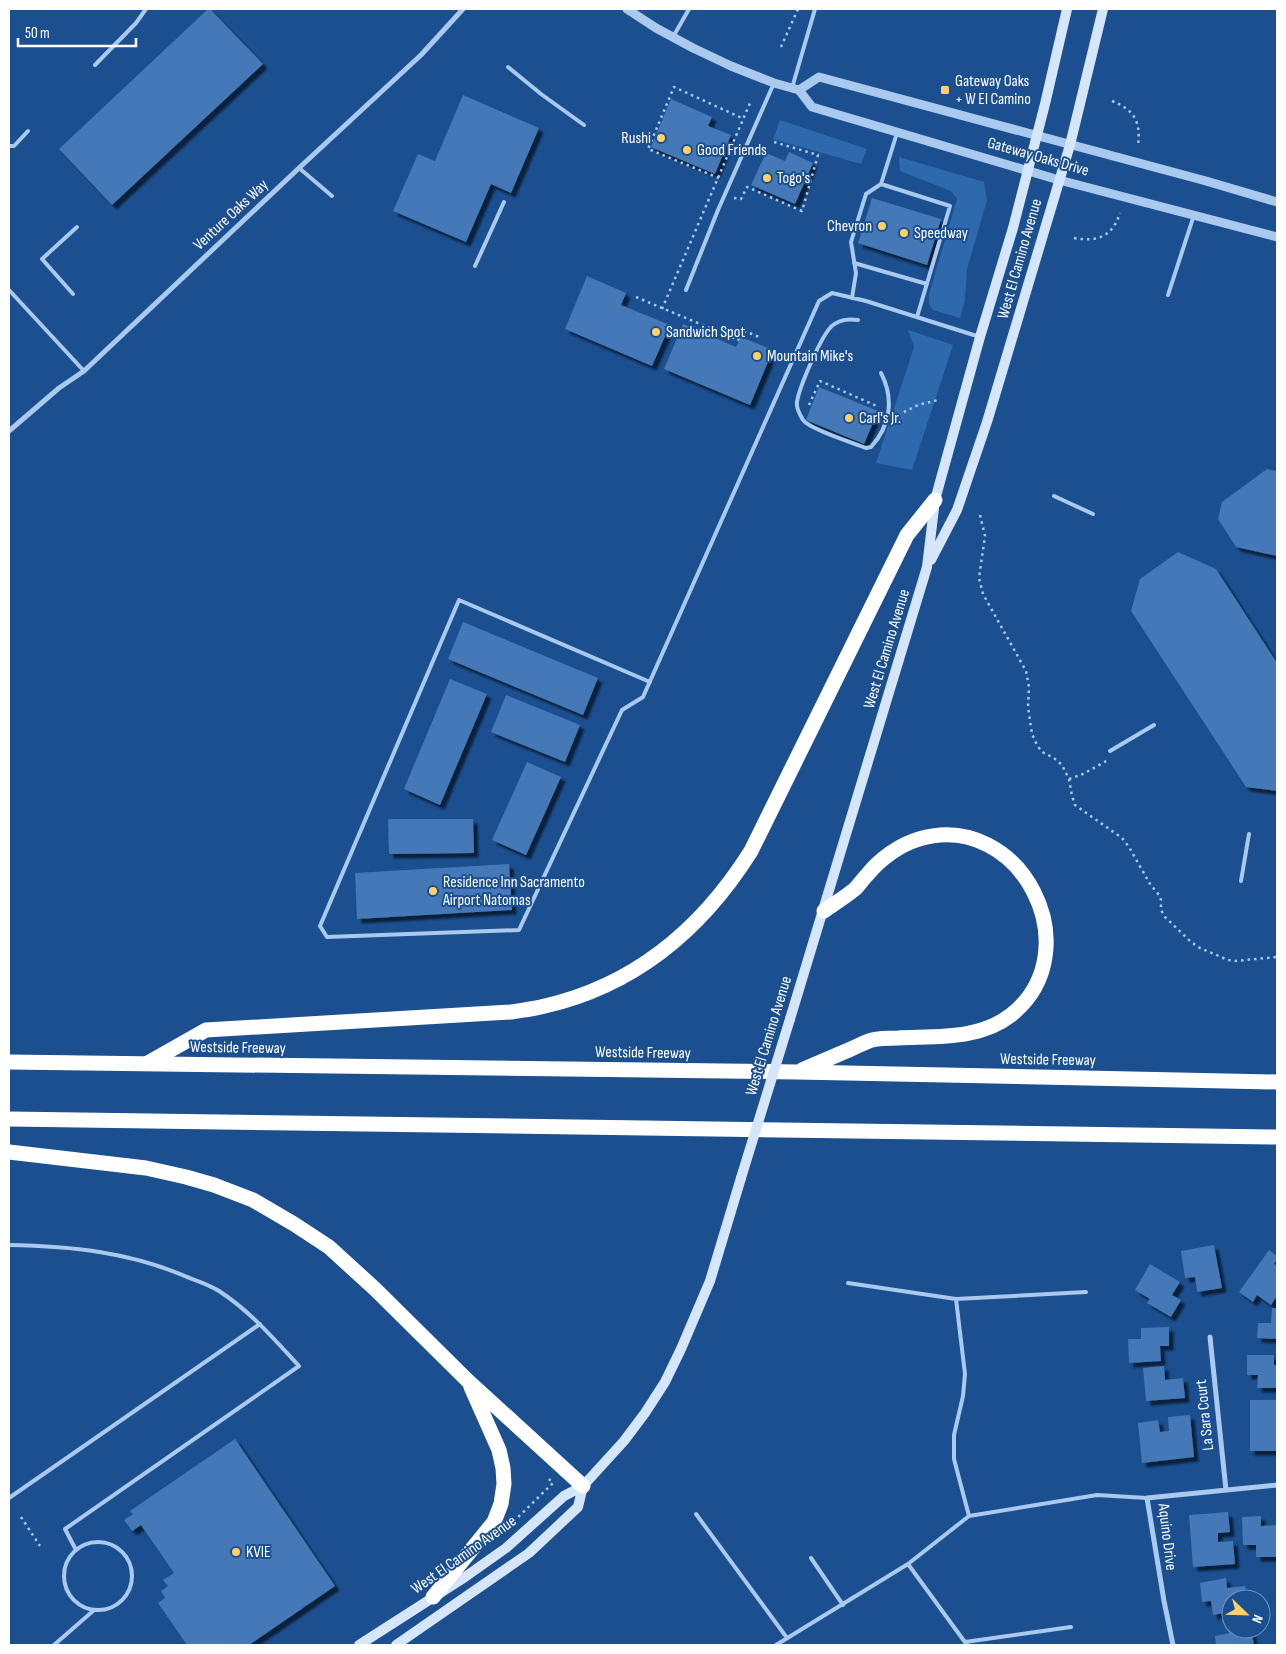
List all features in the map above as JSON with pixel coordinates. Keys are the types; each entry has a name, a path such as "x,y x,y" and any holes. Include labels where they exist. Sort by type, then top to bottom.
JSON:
{"highway":[{"path":"144,1064 206,1030 511,1012 546,1006 610,983 656,956 686,932 712,906 751,851 906,535 935,500"},
{"path":"797,1072 872,1040 969,1034 1000,1023 1026,1000 1037,982 1046,950 1045,934 1038,900 1030,883 1006,857 990,846 972,839 934,836 918,839 901,847 875,866 855,889 824,911"},
{"name":"Westside Freeway","path":"9,1062 797,1072 1277,1082"},
{"path":"9,1119 1277,1137"},
{"path":"9,1152 146,1168 214,1185 252,1200 294,1224 329,1247 468,1381 583,1486"},
{"path":"433,1596 494,1522 502,1497 503,1476 499,1450 468,1381"}],"main road":[{"name":"West El Camino Avenue","path":"359,1645 465,1577 506,1548 564,1496 583,1486 624,1441 645,1413 665,1382 681,1350 710,1281 927,567 935,500 980,337 1013,228 1067,9"},
{"name":"West El Camino Avenue","path":"927,567 957,510 987,422 1070,145 1103,9"},
{"name":"West El Camino Avenue","path":"396,1645 529,1553 578,1507 583,1486"}],"street":[{"name":"Venture Oaks Way","path":"9,430 59,388 84,371 421,55 463,9"},
{"path":"627,9 673,37 731,66 774,84 796,89"},
{"name":"Gateway Oaks Drive","path":"1277,202 819,77 796,89 812,107 1059,180 1277,237"},
{"name":"La Sara Court","path":"1210,1338 1226,1490"},
{"name":"Aquino Drive","path":"1173,1645 1147,1498 1277,1485"}],"lane":[{"path":"95,65 136,23 146,9"},
{"path":"673,37 689,9"},
{"path":"796,89 814,9"},
{"path":"508,67 584,125"},
{"path":"686,290 724,195 774,84"},
{"path":"9,146 14,146 28,131"},
{"path":"852,298 856,272 851,242 866,194 882,184 897,133"},
{"path":"299,168 332,196"},
{"path":"882,184 950,206 917,317"},
{"path":"475,266 504,202"},
{"path":"1168,295 1194,215"},
{"path":"73,294 42,259 76,228"},
{"path":"854,263 927,284"},
{"path":"9,292 84,371"},
{"path":"650,682 459,600 320,926 328,937 519,930 622,710 643,697 650,682 819,301 832,293 980,337"},
{"path":"858,320 843,320 829,328 799,391 796,404 804,422 831,435 866,448 871,448 878,439 889,412 889,392 881,373"},
{"path":"1054,496 1093,514"},
{"path":"1110,751 1154,725"},
{"path":"1242,881 1249,834"},
{"path":"9,1245 98,1251 128,1256 166,1268 218,1290 260,1324 299,1366 65,1529 76,1550"},
{"path":"848,1283 956,1299 1086,1292"},
{"path":"956,1299 965,1374 954,1435 954,1459 969,1516"},
{"path":"9,1498 260,1324"},
{"path":"776,1645 908,1564 969,1516 1097,1495 1147,1498"},
{"path":"696,1514 787,1638"},
{"path":"97,1542 118,1548 126,1557 131,1567 132,1578 130,1589 124,1599 115,1606 104,1610 93,1610 82,1607 73,1600 67,1591 64,1569 69,1558 76,1550 86,1544 97,1542"},
{"path":"811,1558 842,1605"},
{"path":"908,1564 966,1644 1071,1627"},
{"path":"54,1645 93,1610"}],"path":[{"path":"781,48 798,9"},
{"path":"719,178 648,149 674,87 744,119"},
{"path":"1112,100 1133,114 1139,131 1138,145"},
{"path":"662,309 750,103"},
{"path":"713,193 741,199 747,187 802,211 818,155 774,142"},
{"path":"1074,238 1095,239 1106,234 1113,228 1120,213"},
{"path":"636,297 738,340 742,330 759,336"},
{"path":"810,405 820,381 898,416 918,406 938,400"},
{"path":"980,515 985,536 979,578 983,594 1026,671 1029,687 1028,707 1032,734 1036,745 1042,752 1054,758 1062,765 1069,779 1075,805 1122,838 1150,884 1159,895 1161,910 1165,917 1191,942 1228,960 1277,957"},
{"path":"1069,779 1083,774 1114,757"},
{"path":"513,1522 553,1483 549,1480"},
{"path":"21,1517 40,1546"}],"shaded area":[{"path":"780,120 867,149 861,164 773,139"},
{"path":"899,157 984,182 987,200 967,269 965,300 960,318 933,310 929,304 929,294 957,199 951,191 900,171"},
{"path":"908,330 953,345 912,470 876,463 914,347"}],"building":[{"path":"208,9 263,64 112,205 59,149"},
{"path":"463,95 539,128 511,193 491,184 466,242 393,211 418,154 435,161"},
{"path":"671,99 712,117 708,126 731,135 715,174 651,147"},
{"path":"789,152 813,163 795,204 751,185 766,153 785,161"},
{"path":"872,198 941,219 927,265 858,243"},
{"path":"587,276 626,293 621,305 670,325 652,366 565,329"},
{"path":"683,324 736,347 741,337 773,350 750,405 664,369"},
{"path":"819,387 878,411 864,444 806,420"},
{"path":"1267,469 1277,471 1277,556 1236,547 1218,519 1222,502"},
{"path":"1178,552 1216,569 1277,663 1277,791 1246,787 1131,611 1140,579"},
{"path":"463,622 598,678 583,715 448,659"},
{"path":"450,679 487,694 440,805 404,789"},
{"path":"506,695 580,725 565,762 491,732"},
{"name":"Residence Inn Sacramento Airport Natomas","path":"527,762 561,777 526,855 492,840"},
{"name":"Residence Inn Sacramento Airport Natomas","path":"388,819 473,819 474,853 389,854"},
{"name":"Residence Inn Sacramento Airport Natomas","path":"509,864 512,910 357,919 355,873"},
{"path":"1214,1245 1222,1288 1197,1292 1195,1277 1185,1278 1181,1251"},
{"path":"1269,1250 1277,1256 1274,1264 1277,1266 1277,1296 1271,1305 1257,1295 1253,1302 1239,1292"},
{"path":"1150,1264 1180,1282 1172,1295 1181,1300 1171,1317 1147,1303 1150,1299 1135,1290"},
{"path":"1272,1308 1277,1308 1277,1339 1257,1338 1258,1323 1271,1323"},
{"path":"1169,1327 1169,1346 1160,1346 1161,1361 1129,1363 1128,1339 1141,1339 1141,1328"},
{"path":"1247,1355 1274,1355 1274,1365 1277,1365 1277,1388 1257,1388 1258,1375 1247,1375"},
{"path":"1164,1366 1165,1380 1183,1378 1185,1398 1146,1401 1143,1368"},
{"path":"1250,1400 1277,1400 1277,1451 1250,1451"},
{"path":"1190,1415 1194,1457 1142,1463 1138,1423 1158,1420 1160,1432 1169,1431 1168,1417"},
{"name":"KVIE","path":"235,1439 335,1586 249,1645 187,1645 158,1603 165,1598 161,1591 168,1586 163,1580 174,1573 141,1525 132,1531 124,1520 133,1514 130,1511"},
{"path":"1228,1512 1230,1532 1218,1533 1218,1542 1233,1541 1235,1564 1193,1567 1189,1515"},
{"path":"1261,1516 1261,1526 1277,1525 1277,1557 1256,1557 1256,1545 1243,1545 1242,1517"},
{"path":"1226,1578 1227,1588 1245,1586 1245,1589 1221,1589 1221,1614 1213,1615 1211,1601 1202,1602 1200,1583"},
{"path":"1221,1635 1221,1639 1253,1639 1254,1645 1216,1645 1215,1636"}],"place":[{"name":"Gateway Oaks + W El Camino","path":"945,90"},
{"name":"Rushi","path":"661,138"},
{"name":"Good Friends","path":"687,150"},
{"name":"Togo's","path":"767,178"},
{"name":"Chevron","path":"882,226"},
{"name":"Speedway","path":"904,233"},
{"name":"Sandwich Spot","path":"656,332"},
{"name":"Mountain Mike's","path":"757,356"},
{"name":"Carl's Jr.","path":"849,418"},
{"name":"Residence Inn Sacramento Airport Natomas","path":"433,891"},
{"name":"KVIE","path":"236,1552"}]}
